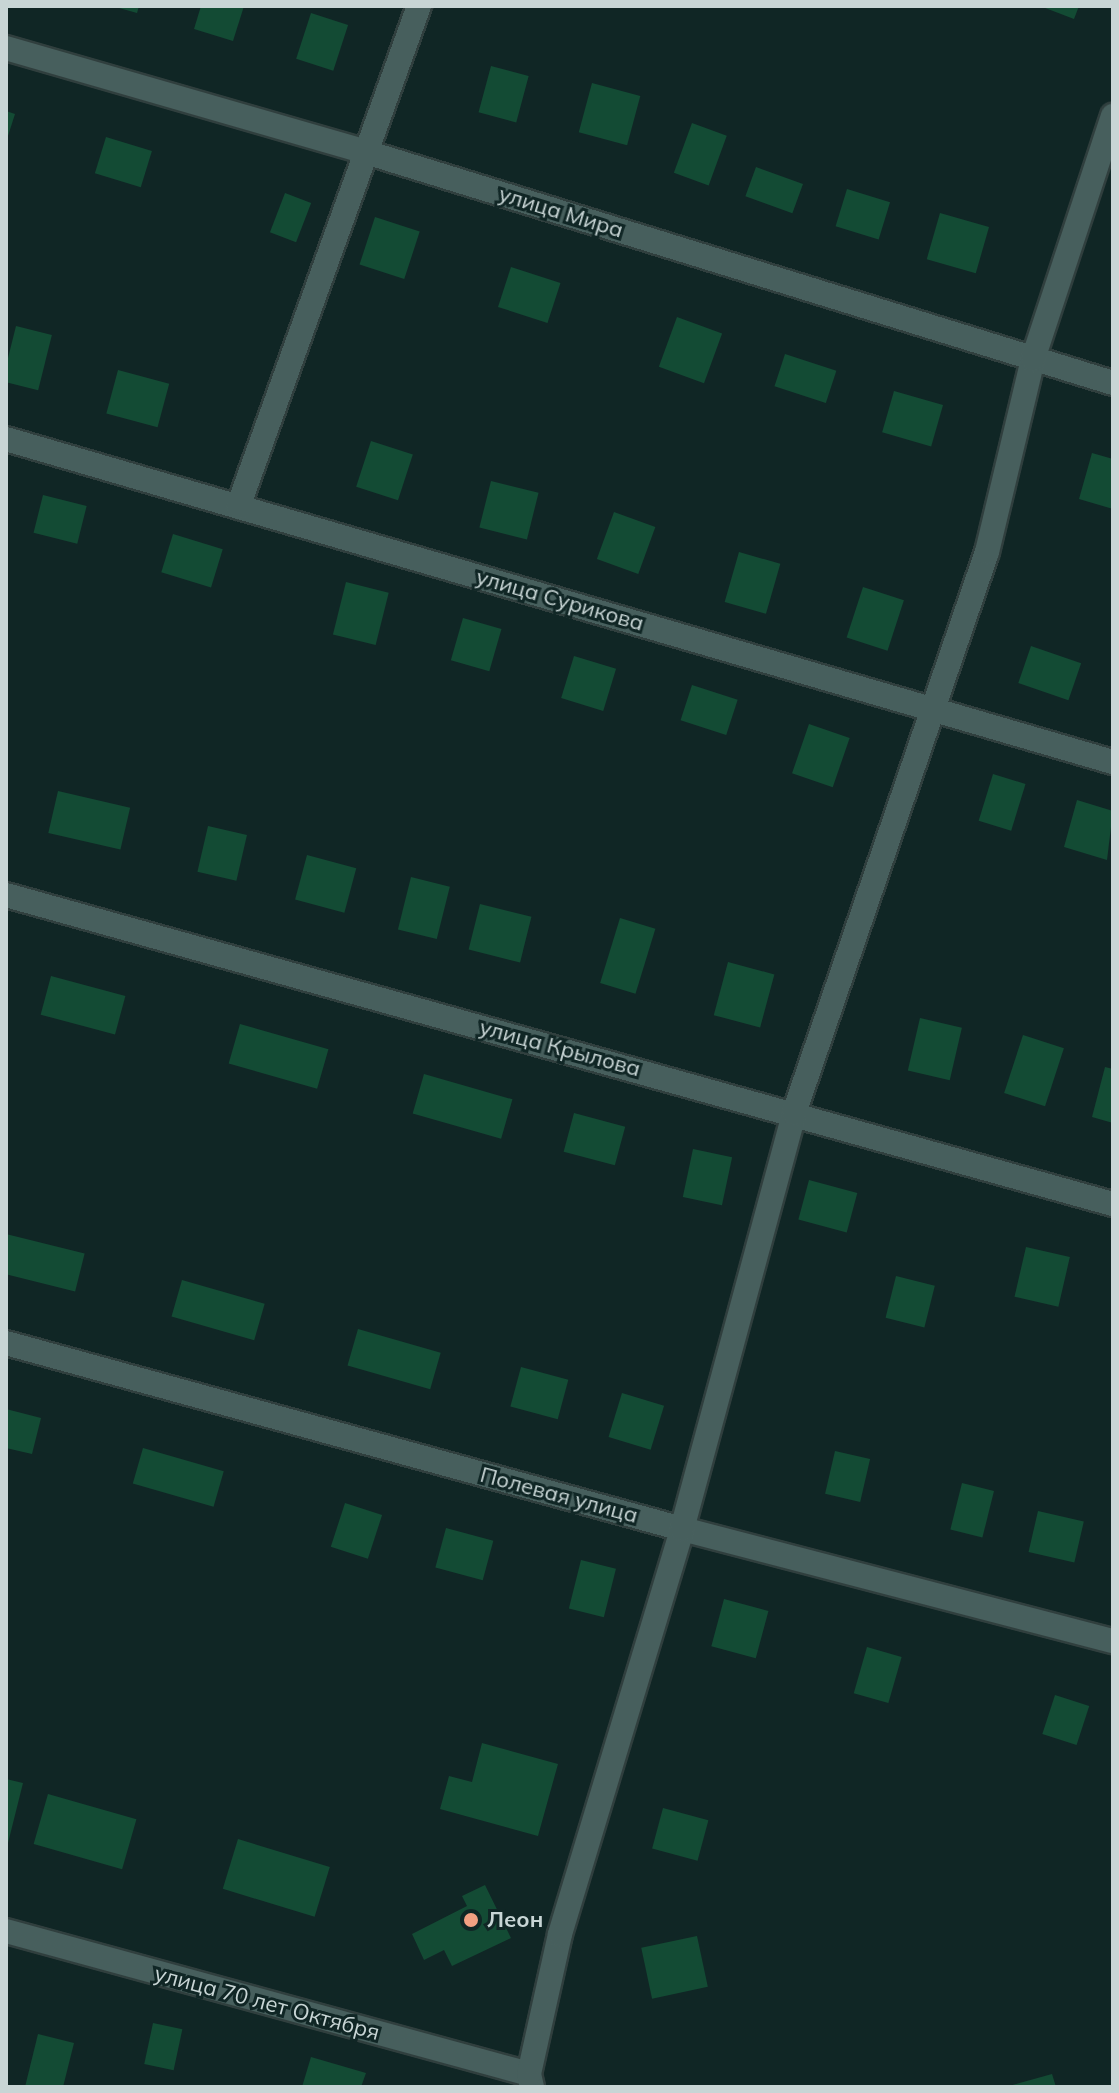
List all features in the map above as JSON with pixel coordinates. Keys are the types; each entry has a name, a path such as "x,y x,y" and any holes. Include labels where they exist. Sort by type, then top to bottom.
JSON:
{"street":[{"path":"238,507 369,153 419,6"},
{"name":"улица Мира","path":"6,48 369,153 1113,383"},
{"path":"532,2083 560,1934 682,1529 794,1113 930,707 987,552 1033,359 1113,116"},
{"name":"улица Сурикова","path":"6,439 1113,762"},
{"name":"улица Крылова","path":"6,895 1113,1204"},
{"name":"Полевая улица","path":"6,1343 682,1529 1113,1641"},
{"name":"улица 70 лет Октября","path":"6,1931 532,2083"}],"building":[{"path":"112,6 139,6 137,13"},
{"path":"201,6 244,6 233,41 194,29"},
{"path":"1040,6 1079,6 1074,19"},
{"path":"311,13 348,25 333,71 296,59"},
{"path":"491,66 529,76 516,122 479,112"},
{"path":"592,83 640,96 627,145 579,132"},
{"path":"6,111 15,114 7,139 6,139"},
{"path":"692,123 727,136 709,185 674,173"},
{"path":"106,137 152,151 141,187 95,173"},
{"path":"756,167 803,184 792,213 745,196"},
{"path":"847,189 890,202 879,239 836,226"},
{"path":"285,193 311,203 296,242 270,232"},
{"path":"940,213 989,227 976,273 927,259"},
{"path":"375,217 420,232 404,279 360,265"},
{"path":"511,267 560,283 547,323 498,307"},
{"path":"677,317 722,333 704,383 659,367"},
{"path":"16,326 52,335 38,390 6,382 6,366"},
{"path":"785,354 836,371 826,403 774,386"},
{"path":"118,370 169,384 158,427 106,413"},
{"path":"894,391 943,405 931,446 882,432"},
{"path":"371,441 413,455 398,500 356,487"},
{"path":"1092,453 1113,459 1113,509 1079,499"},
{"path":"491,481 539,493 527,539 479,528"},
{"path":"43,495 87,506 77,544 34,533"},
{"path":"614,512 655,527 638,574 597,559"},
{"path":"173,534 223,549 211,587 161,572"},
{"path":"739,552 780,564 766,614 725,602"},
{"path":"346,582 389,593 376,645 333,634"},
{"path":"863,587 904,600 888,651 847,637"},
{"path":"463,618 501,629 489,671 451,660"},
{"path":"1031,646 1081,663 1068,700 1018,683"},
{"path":"574,656 616,669 603,711 561,698"},
{"path":"692,685 738,700 726,735 681,720"},
{"path":"809,724 850,738 833,787 792,773"},
{"path":"993,774 1026,784 1011,831 979,821"},
{"path":"58,791 130,808 120,850 48,833"},
{"path":"1077,800 1113,811 1107,860 1064,847"},
{"path":"208,826 247,835 236,881 197,872"},
{"path":"307,855 356,868 344,913 295,899"},
{"path":"411,877 450,887 437,939 398,929"},
{"path":"480,904 531,917 520,962 469,950"},
{"path":"620,918 655,929 636,994 600,983"},
{"path":"728,962 774,974 760,1028 714,1015"},
{"path":"51,976 125,996 115,1035 41,1015"},
{"path":"920,1018 962,1028 950,1080 908,1071"},
{"path":"240,1024 328,1049 317,1089 229,1063"},
{"path":"1023,1035 1064,1048 1045,1106 1004,1093"},
{"path":"1105,1067 1113,1069 1113,1123 1092,1117"},
{"path":"424,1074 512,1099 501,1139 413,1113"},
{"path":"574,1113 625,1127 615,1165 564,1152"},
{"path":"693,1149 732,1157 722,1205 683,1197"},
{"path":"809,1180 857,1193 847,1233 798,1220"},
{"path":"6,1234 85,1254 75,1291 6,1274"},
{"path":"1026,1247 1070,1257 1058,1307 1015,1297"},
{"path":"896,1276 935,1286 924,1327 886,1318"},
{"path":"182,1280 265,1304 254,1340 172,1317"},
{"path":"358,1329 441,1353 430,1389 348,1366"},
{"path":"521,1367 568,1380 558,1419 510,1407"},
{"path":"622,1393 664,1406 651,1450 609,1437"},
{"path":"6,1409 41,1418 32,1454 6,1448"},
{"path":"143,1448 224,1471 214,1507 133,1484"},
{"path":"835,1451 870,1459 860,1502 825,1494"},
{"path":"962,1483 994,1491 982,1538 950,1530"},
{"path":"345,1503 382,1515 368,1559 331,1547"},
{"path":"1038,1511 1084,1522 1074,1562 1029,1552"},
{"path":"446,1528 493,1541 483,1580 435,1568"},
{"path":"581,1560 616,1569 604,1617 569,1609"},
{"path":"724,1599 768,1611 756,1658 711,1646"},
{"path":"867,1647 902,1657 888,1703 854,1693"},
{"path":"1055,1695 1089,1706 1077,1745 1042,1734"},
{"path":"482,1743 558,1764 538,1836 440,1809 449,1776 472,1782"},
{"path":"6,1779 23,1783 7,1847 6,1847"},
{"path":"48,1794 136,1819 122,1869 34,1844"},
{"path":"663,1808 708,1820 698,1861 652,1849"},
{"path":"238,1839 330,1867 315,1917 223,1889"},
{"name":"Леон","path":"485,1885 511,1938 452,1966 444,1950 424,1960 412,1934 467,1906 462,1896"},
{"path":"697,1936 708,1987 652,1999 641,1948"},
{"path":"153,2023 182,2029 174,2070 144,2064"},
{"path":"38,2034 74,2043 63,2087 25,2087"},
{"path":"311,2057 366,2073 361,2087 302,2087"},
{"path":"1052,2074 1056,2087 1009,2087 1009,2086"}],"place":[{"name":"Леон","path":"471,1920"}]}
